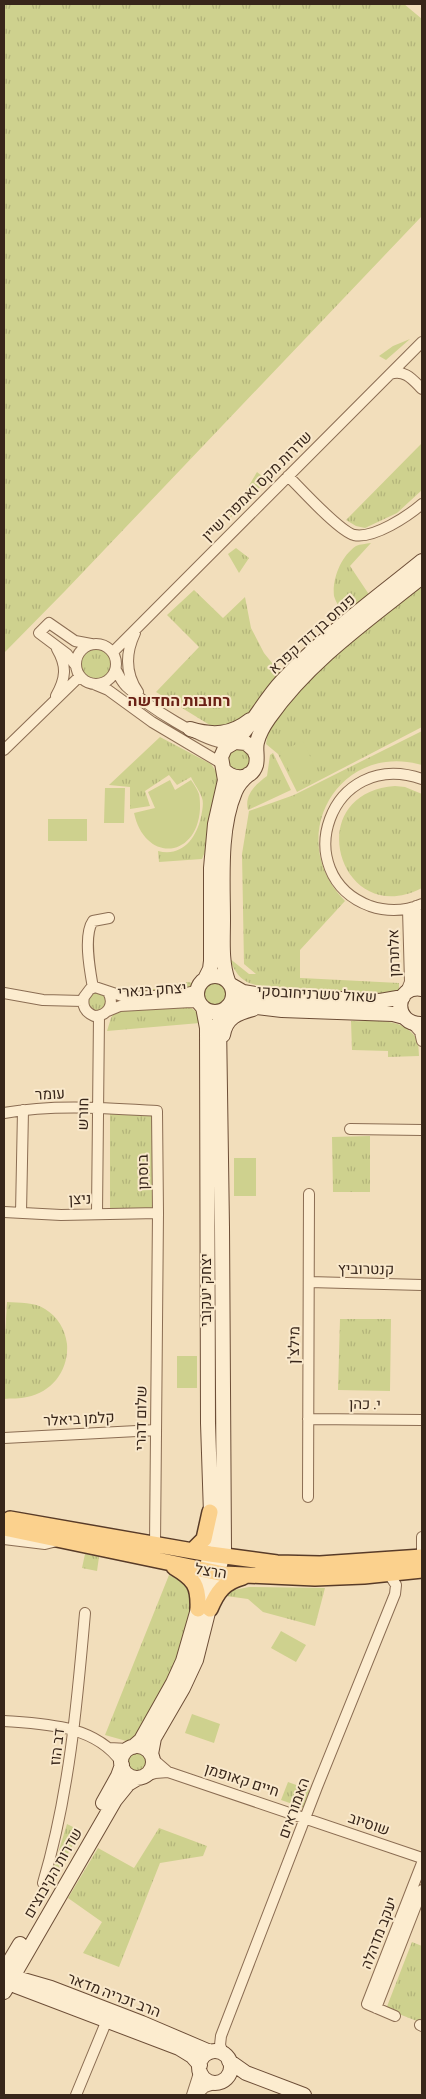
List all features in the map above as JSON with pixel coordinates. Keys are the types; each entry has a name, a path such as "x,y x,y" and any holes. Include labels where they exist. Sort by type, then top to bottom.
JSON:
{"main road":[{"name":"פנחס בן דוד קפרא","path":"232,743 247,730 283,680 328,638 422,561"},
{"name":"פנחס בן דוד קפרא","path":"256,755 257,741 262,730 296,684 332,649 422,577"},
{"path":"190,729 211,734 231,731 245,724 261,708"},
{"path":"232,743 246,743 254,750 256,755 256,765 235,792 229,810 225,844 223,955 232,999 226,1008 212,1011 202,995 211,961 211,856 216,817 225,780 222,752 232,743"},
{"path":"222,766 227,773 238,778 250,774"},
{"path":"202,995 220,976 230,983"},
{"name":"שאול טשרניחובסקי","path":"230,983 243,992 271,996 380,1001 404,995 414,988 422,987"},
{"name":"יצחק יעקובי","path":"202,995 208,1028 210,1512 212,1544 216,1555"},
{"path":"404,995 400,1007 413,1021"},
{"name":"שאול טשרניחובסקי","path":"226,1008 240,1005 259,1008 392,1014 413,1021"},
{"name":"יצחק יעקובי","path":"216,1555 224,1540 219,1023 226,1008"},
{"path":"220,1054 224,1029 229,1020 237,1014 259,1008"},
{"path":"192,1551 204,1539 210,1512"},
{"name":"הרצל","path":"4,1518 155,1545 277,1563 320,1564 422,1558"},
{"name":"הרצל","path":"4,1528 169,1564 246,1576 306,1578 389,1574 422,1570"},
{"path":"216,1555 204,1609 200,1647 192,1670 154,1738 152,1769 142,1777 127,1774 122,1764 125,1753 141,1740 178,1673 204,1609 223,1586 233,1580 246,1576"},
{"path":"169,1564 194,1582 204,1609"},
{"path":"131,1748 143,1748 152,1757"},
{"name":"שדרות הקיבוצים","path":"6,1979 112,1788 122,1764"},
{"name":"שדרות הקיבוצים","path":"6,1979 30,1945 115,1800 128,1784 142,1777"},
{"path":"30,1945 26,1966 29,1973 41,1985"},
{"name":"הרב זכריה מדאר","path":"6,1979 41,1985 113,2017 187,2052 200,2068"},
{"name":"הרב זכריה מדאר","path":"6,1979 221,2055 246,2073 304,2095"},
{"path":"220,2081 230,2070 221,2055 203,2057 200,2068 204,2078 220,2081 233,2079 247,2081 283,2095"}],"street":[{"name":"שדרות מקס ואמפרו שיין","path":"113,652 422,342"},
{"path":"407,356 404,368 408,376"},
{"path":"390,374 400,372 408,376 422,390"},
{"path":"288,476 343,528 356,535 367,534 395,523 422,504"},
{"path":"143,622 131,642 127,666 132,682 145,701"},
{"path":"116,670 108,680 90,684 80,676 76,666 66,654 39,634 49,623 75,641 84,644 101,644 113,652 116,658 116,670 126,686 145,701 211,741 232,743"},
{"path":"76,666 79,654 83,649 94,644"},
{"path":"44,711 60,689 65,672 63,659 56,646"},
{"path":"4,750 80,676"},
{"path":"96,684 108,690 152,722 222,766"},
{"name":"אלתרמן","path":"415,906 392,910 376,908 352,896 342,887 329,864 325,838 327,825 335,806 358,783 370,777 390,773 410,774 422,779"},
{"name":"אלתרמן","path":"415,906 417,972 422,987"},
{"name":"אלתרמן","path":"404,995 410,982 415,906"},
{"path":"93,988 88,948 89,928 93,921 109,918"},
{"path":"93,988 101,988 108,992 111,1002 104,1013 94,1016 86,1011 83,1002 86,992 93,988"},
{"name":"יצחק בנארי","path":"108,992 125,997 202,995"},
{"path":"4,993 43,1000 83,1002"},
{"name":"יצחק בנארי","path":"104,1013 120,1006 191,1002 202,995"},
{"name":"חורש","path":"97,1214 98,1108 104,1013"},
{"path":"413,1021 420,1032 422,1041"},
{"name":"עומר","path":"4,1113 24,1110 98,1108"},
{"name":"בוסתן","path":"98,1108 157,1111 157,1291"},
{"path":"21,1213 24,1110"},
{"path":"350,1129 422,1130"},
{"name":"מילצ'ן","path":"308,1497 309,1194"},
{"name":"ניצן","path":"4,1212 61,1215 158,1213"},
{"name":"קנטרוביץ","path":"310,1282 422,1285"},
{"name":"שלום דהרי","path":"155,1545 157,1291"},
{"name":"י. כהן","path":"308,1419 422,1420"},
{"name":"קלמן ביאלר","path":"4,1438 156,1430"},
{"path":"422,1537 422,1558"},
{"path":"4,1539 45,1544 64,1540"},
{"name":"האמוראים","path":"221,2055 221,2036 395,1594 396,1585 389,1574"},
{"name":"דב הוז","path":"43,1883 63,1806 74,1730 85,1614"},
{"path":"4,1721 54,1725 74,1730 92,1737 109,1748 122,1764"},
{"path":"109,1748 131,1748"},
{"name":"חיים קאופמן","path":"152,1757 168,1772"},
{"name":"חיים קאופמן","path":"142,1777 168,1772 306,1818"},
{"name":"שוסיוב","path":"306,1818 422,1858"},
{"name":"יעקב מדהלה","path":"415,1905 422,1863"},
{"name":"יעקב מדהלה","path":"395,2016 372,2006 422,1890"},
{"path":"76,2095 113,2017"},
{"path":"192,2095 200,2068"},
{"path":"196,2095 205,2087 220,2081"}],"green space":[{"path":"4,4 404,4 422,19 422,216 4,653"},
{"path":"410,339 386,360 379,356 393,346"},
{"path":"422,443 422,490 397,513 365,528 356,526 346,520"},
{"path":"257,472 267,480 229,519"},
{"path":"371,543 350,566 370,596 346,616 334,596 336,575 342,562 351,550 358,545"},
{"path":"236,548 249,558 239,573 228,554"},
{"path":"422,586 422,727 297,792 278,754 266,744 270,722 338,651"},
{"path":"194,590 223,618 245,597 251,628 264,653 281,674 253,710 235,723 224,726 213,727 156,692 199,647 167,615"},
{"path":"96,647 108,652 113,664 108,676 96,681 84,676 79,664 84,652"},
{"path":"422,731 422,765 392,761 366,767 344,781 329,801 320,824 319,850 327,876 345,901 300,950 300,978 399,983 399,994 268,987 247,982 239,976 229,958 249,974 256,974 244,964 242,854 249,811 294,795"},
{"path":"160,737 211,764 218,774 208,844 202,859 159,862 158,851 167,852 181,849 192,839 199,825 203,800 191,777 177,785 169,775 145,791 150,806 130,809 130,787 109,785"},
{"path":"303,741 318,774 296,785 280,752"},
{"path":"240,747 250,753 251,765 240,773 229,768 227,755"},
{"path":"273,753 291,790 248,810 249,795 255,786 267,776 270,755"},
{"path":"170,780 175,790 191,780 199,794 200,809 197,826 190,838 181,845 170,848 159,847 149,840 140,829 134,813 155,808 148,792"},
{"path":"395,786 405,787 422,794 422,888 393,896 369,891 352,876 341,856 339,833 347,811 365,794"},
{"path":"105,788 125,788 124,823 104,823"},
{"path":"48,819 87,819 87,841 48,841"},
{"path":"216,979 226,983 230,993 226,1003 216,1007 206,1003 202,993 206,983"},
{"path":"187,982 193,983 185,993 130,995 113,988 160,989"},
{"path":"100,990 108,998 103,1012 91,1012 86,997 88,994"},
{"path":"178,1006 190,1007 198,1013 200,1023 107,1031 115,1012"},
{"path":"351,1021 380,1021 404,1027 418,1040 419,1056 388,1057 388,1051 352,1050"},
{"path":"110,1114 153,1114 153,1208 110,1208"},
{"path":"370,1136 370,1192 333,1192 332,1137"},
{"path":"234,1158 256,1158 256,1196 234,1196"},
{"path":"7,1302 32,1304 50,1312 63,1328 67,1344 65,1362 58,1378 44,1390 24,1398 4,1399"},
{"path":"340,1319 391,1319 390,1391 338,1390"},
{"path":"177,1356 197,1356 197,1388 177,1388"},
{"path":"85,1554 99,1557 97,1571 82,1568"},
{"path":"169,1575 180,1580 190,1591 192,1610 180,1659 141,1732 130,1742 105,1735"},
{"path":"249,1587 325,1588 315,1626 263,1612 248,1599 226,1596 234,1590"},
{"path":"281,1631 306,1645 296,1662 271,1648"},
{"path":"192,1714 220,1724 214,1743 185,1733"},
{"path":"137,1751 145,1754 148,1762 145,1770 137,1773 129,1770 126,1762 129,1754"},
{"path":"288,1782 310,1790 304,1808 281,1800"},
{"path":"67,1824 81,1831 41,1900 54,1866"},
{"path":"159,1828 207,1846 203,1856 160,1863 119,1967 83,1953 102,1922 68,1898 98,1848 134,1868"},
{"path":"412,1942 422,1946 422,2023 386,2009"}],"district":[{"name":"רחובות החדשה","path":"179,700"}]}
